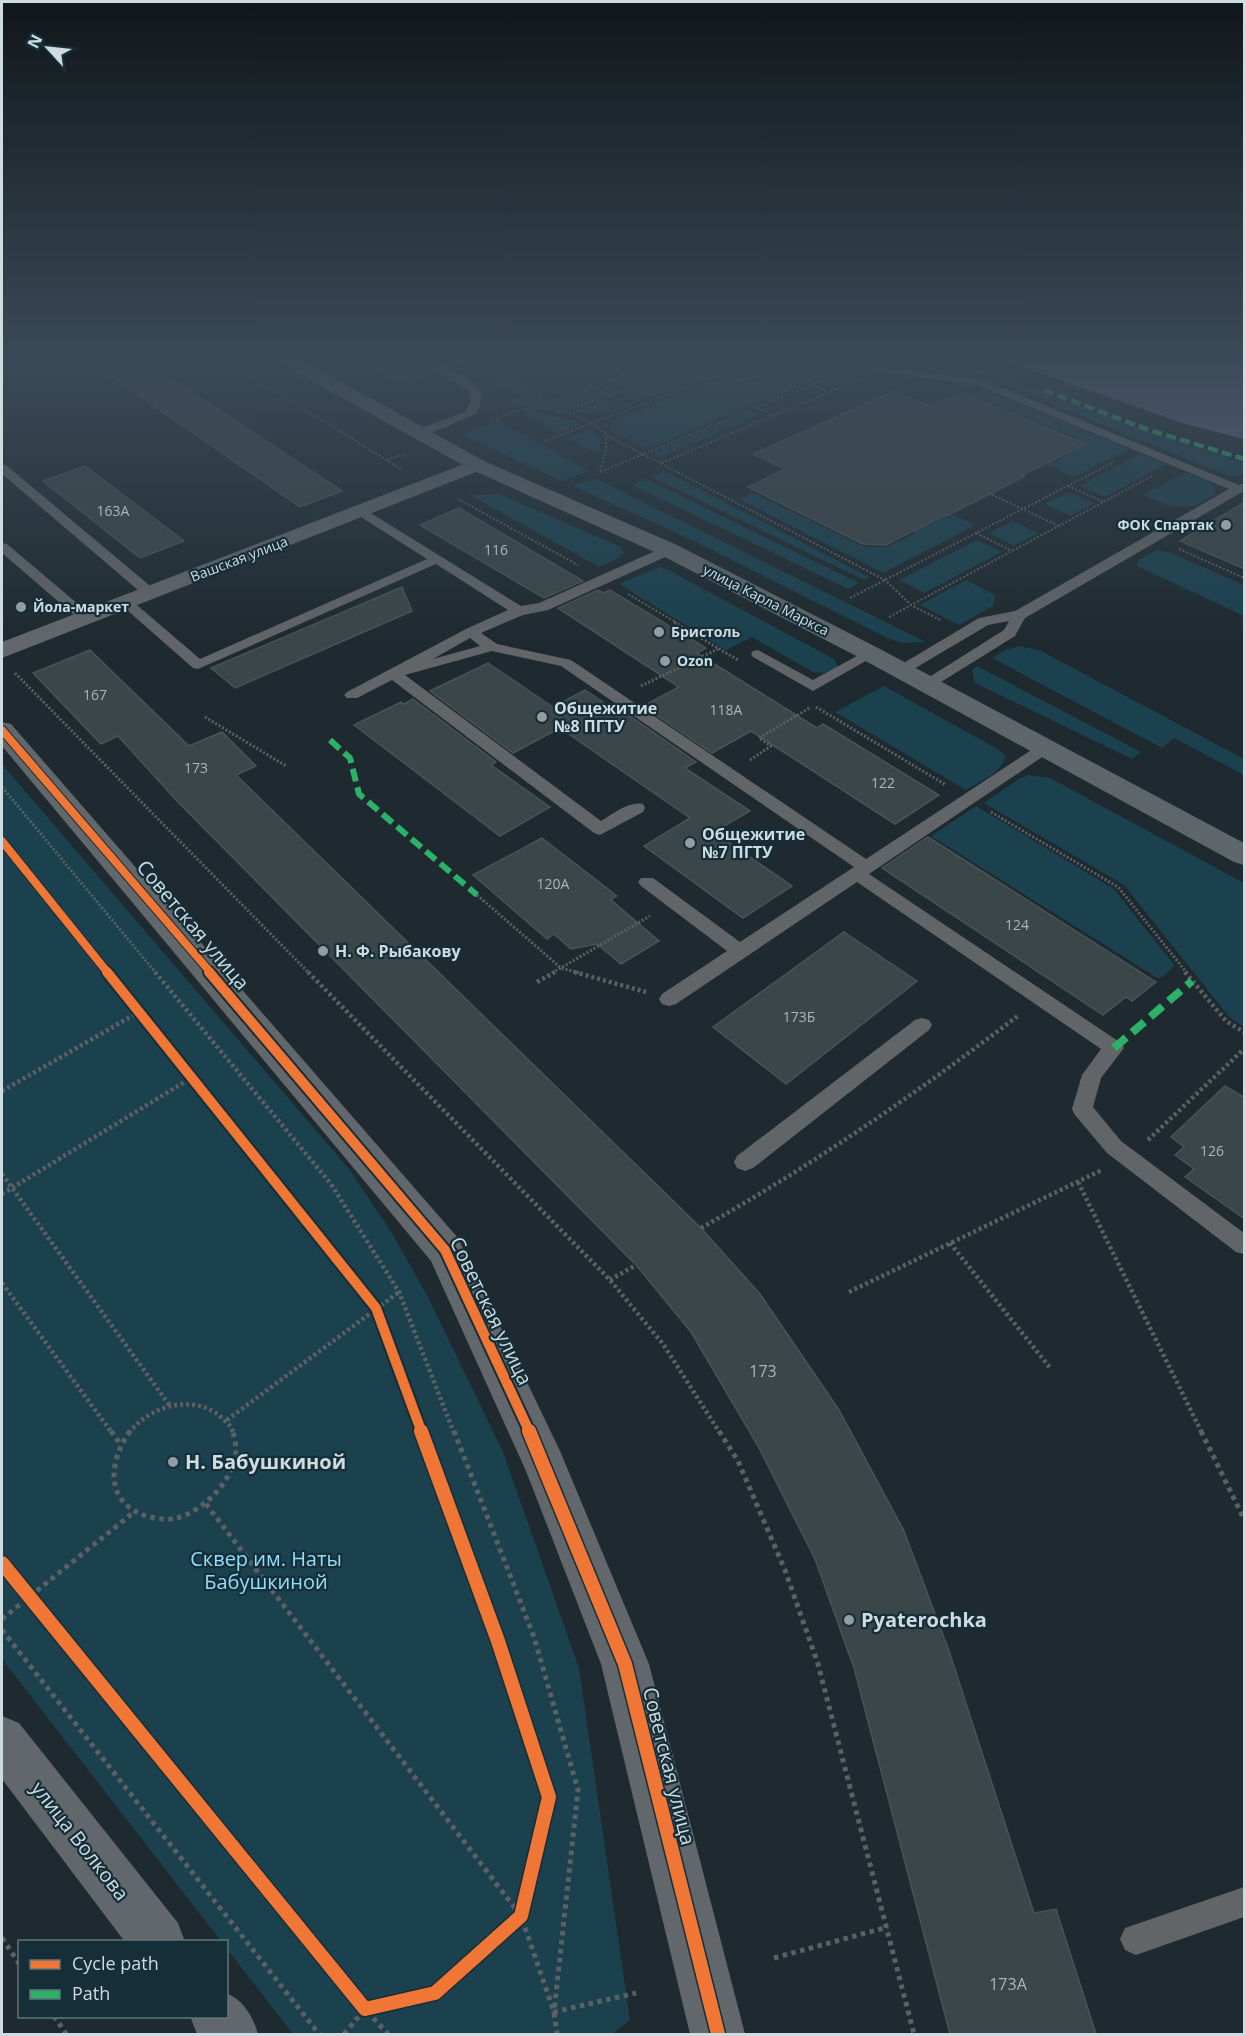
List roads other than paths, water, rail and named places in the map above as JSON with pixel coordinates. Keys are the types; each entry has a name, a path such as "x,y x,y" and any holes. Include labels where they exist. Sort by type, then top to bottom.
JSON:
{"main road":[{"name":"улица Карла Маркса","path":"450,451 669,550 902,670 1245,855"}],"street":[{"name":"Вашская улица","path":"7,660 86,618 477,465"},
{"name":"Советская улица","path":"2,730 445,1250 545,1466 625,1664 718,2034"},
{"name":"улица Волкова","path":"2,1740 158,1940"},
{"path":"219,2018 231,2034"}],"lane":[{"path":"1149,451 1242,488"},
{"path":"2,468 150,593"},
{"path":"902,670 984,621 1019,615 1242,488"},
{"path":"361,511 519,611"},
{"path":"2,547 86,618"},
{"path":"352,695 471,632 519,611 543,607 669,550"},
{"path":"126,603 198,665 437,559"},
{"path":"928,684 1010,633 1019,615"},
{"path":"471,632 492,647 566,663 730,774 862,871 1114,1048 1092,1075 1082,1109 1114,1147 1245,1245"},
{"path":"393,674 492,647"},
{"path":"758,654 813,686 871,654"},
{"path":"393,674 600,829 637,808"},
{"path":"669,999 1045,748"},
{"path":"647,882 740,952"},
{"path":"745,1162 922,1025"},
{"path":"1136,1939 1245,1902"}],"place":[{"name":"ФОК Спартак","path":"1226,525"},
{"name":"Йола-маркет","path":"21,607"},
{"name":"Бристоль","path":"659,632"},
{"name":"Ozon","path":"665,661"},
{"name":"Общежитие №8 ПГТУ","path":"542,717"},
{"name":"Общежитие №7 ПГТУ","path":"690,843"},
{"name":"Н. Ф. Рыбакову","path":"323,951"},
{"name":"Н. Бабушкиной","path":"173,1462"},
{"name":"Pyaterochka","path":"849,1620"}],"park label":[{"name":"Сквер им. Наты Бабушкиной","path":"266,1570"}]}
